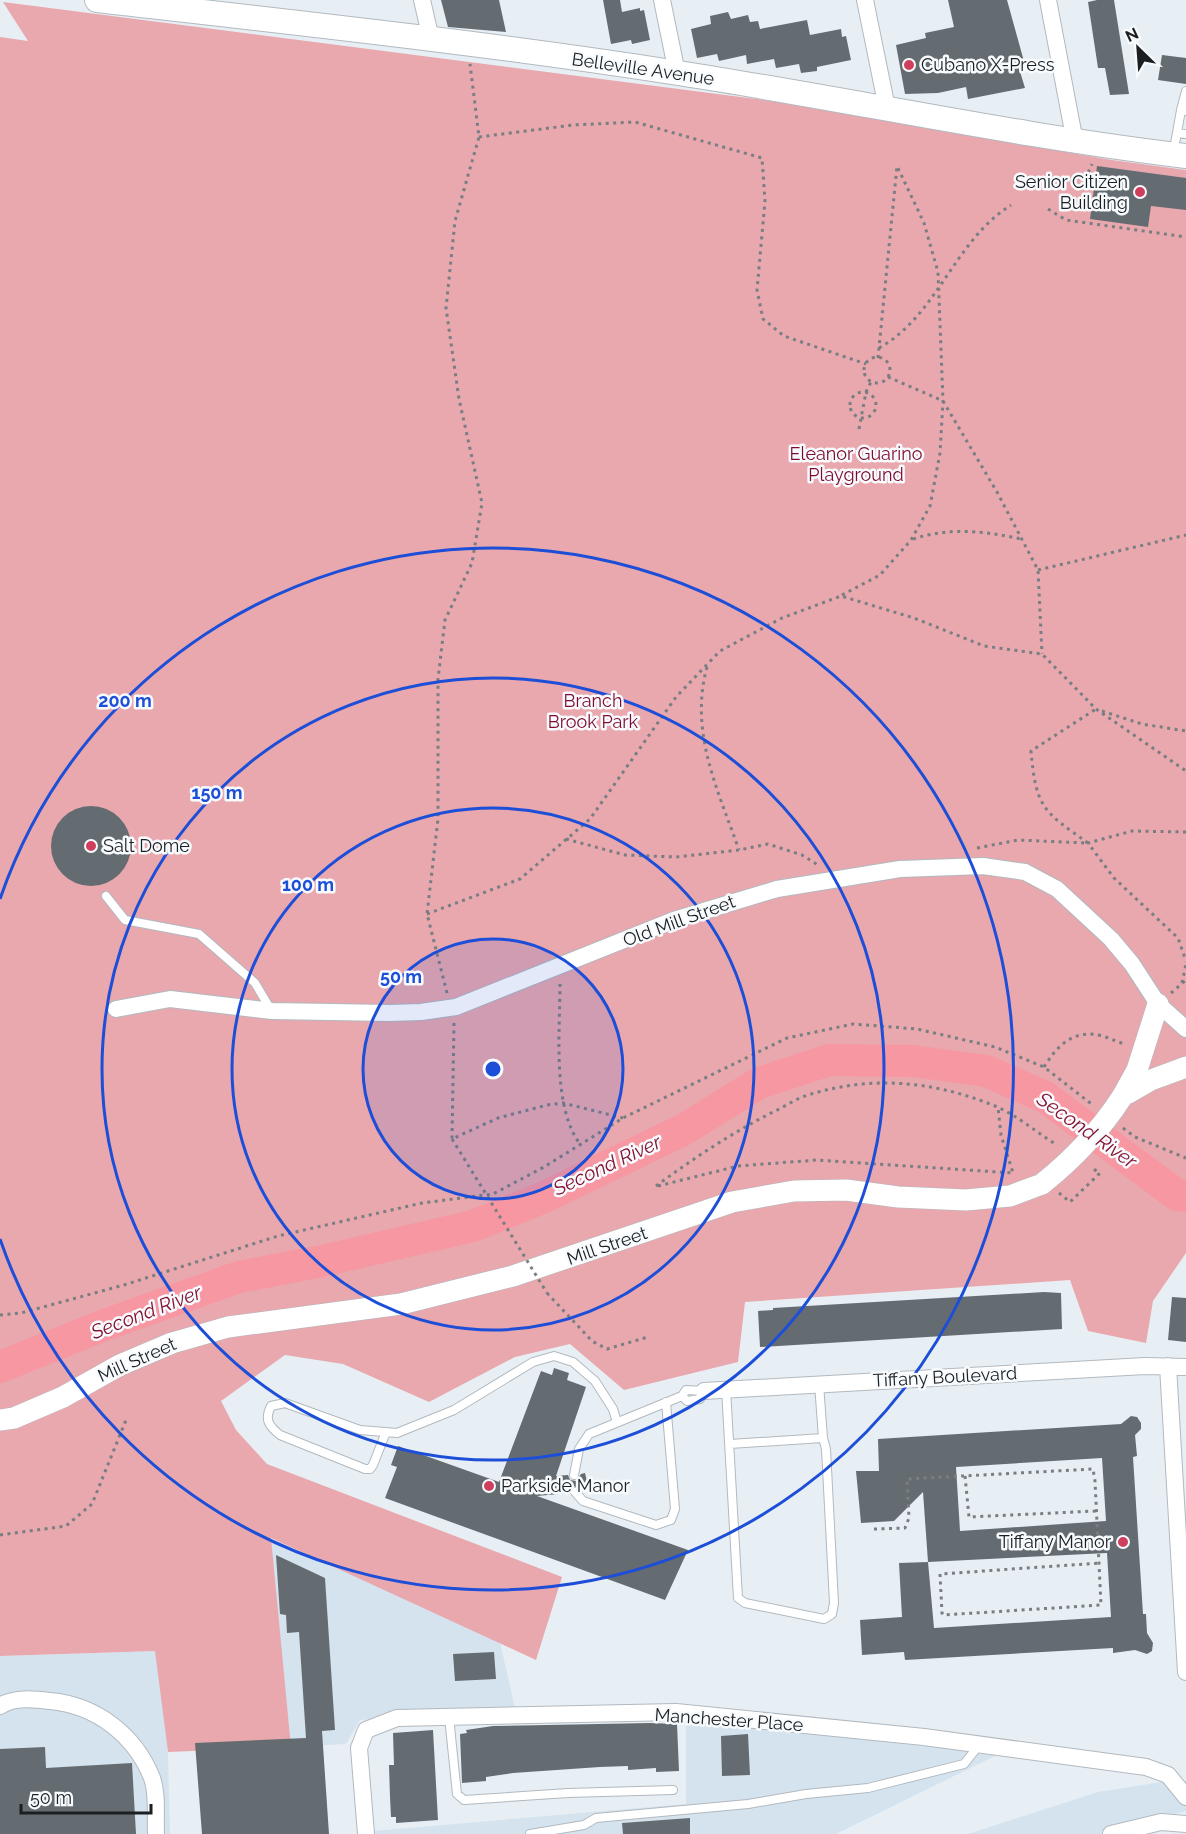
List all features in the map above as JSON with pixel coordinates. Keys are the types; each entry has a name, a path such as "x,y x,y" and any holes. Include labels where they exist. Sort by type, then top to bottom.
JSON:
{"main road":[{"name":"Belleville Avenue","path":"97,0 161,4 677,73 1075,142 1180,145"}],"street":[{"path":"422,0 431,39"},
{"path":"662,0 677,73"},
{"path":"866,0 887,108"},
{"path":"1048,0 1075,142"},
{"name":"Old Mill Street","path":"116,1009 170,999 272,1011 389,1013 450,1008 560,967 674,920 777,889 900,869 982,866 1004,868 1042,879 1085,912 1112,939 1132,964 1158,1004 1186,1029"},
{"path":"1122,1097 1137,1070 1158,1004"},
{"name":"Mill Street","path":"0,1420 14,1418 63,1397 120,1365 172,1343 228,1327 400,1304 490,1282 556,1263 732,1202 794,1191 846,1190 898,1197 966,1200 1010,1196 1049,1187 1110,1115 1122,1097 1151,1080 1186,1067"},
{"path":"1168,1366 1186,1672"},
{"name":"Tiffany Boulevard","path":"703,1391 819,1383 1186,1367"},
{"path":"0,1706 30,1699 60,1702 91,1710 119,1729 134,1748 152,1780 156,1834"},
{"name":"Manchester Place","path":"366,1834 359,1748 366,1730 397,1718 676,1712 980,1744 1146,1767 1168,1775 1186,1797"},
{"path":"1111,1834 1161,1822 1186,1824"}],"lane":[{"path":"1180,145 1186,91"},
{"path":"106,896 125,920 199,934 255,983 272,1011"},
{"path":"386,1432 373,1465 370,1469 365,1469 280,1435 269,1425 267,1414 271,1406 285,1403 360,1430 397,1432 454,1410 533,1362 554,1356 573,1362 595,1381 613,1409 617,1422"},
{"path":"726,1389 738,1598 745,1603 824,1619 832,1614 834,1603 826,1449 823,1438 819,1383"},
{"path":"574,1475 579,1449 585,1438 617,1422 682,1396 687,1401 700,1399 703,1391"},
{"path":"575,1492 583,1501 656,1525 667,1523 674,1516 666,1402"},
{"path":"730,1444 823,1438"},
{"path":"449,1717 457,1794 464,1800 568,1793 674,1790"},
{"path":"530,1834 584,1825 596,1818 748,1804 806,1794 868,1788 964,1764 980,1744"}],"path":[{"path":"470,69 479,137 455,221 446,308 459,399 482,502 472,563 445,620 438,679 438,819 427,914 455,1029 451,1052 454,1089 452,1139 547,1293 585,1334 607,1349 648,1337"},
{"path":"479,137 573,125 634,122 762,158 765,201 757,290 763,319 784,336 866,364 878,358"},
{"path":"1082,186 1088,167 1092,163"},
{"path":"427,914 520,879 590,819 676,697 720,651 782,618 841,596 880,575 911,540 930,506 940,453 943,401 938,272 924,223 897,166 878,358"},
{"path":"879,348 898,338 924,311 972,238 992,217 1011,205"},
{"path":"1048,209 1066,220 1186,237"},
{"path":"878,358 889,365 888,377"},
{"path":"866,364 864,372 871,382 879,383 888,377"},
{"path":"888,377 943,401 997,492 1038,570 1042,654"},
{"path":"859,429 866,392 871,382"},
{"path":"861,418 871,415 876,408 875,399 866,392"},
{"path":"861,418 852,412 849,404 853,396 866,392"},
{"path":"911,540 935,532 968,531 1021,539"},
{"path":"1038,570 1186,535"},
{"path":"841,596 914,618 984,646 1042,654 1096,709 1186,771"},
{"path":"707,665 700,692 708,768 740,850"},
{"path":"1096,709 1142,724 1186,731"},
{"path":"1096,709 1031,751 1034,787 1049,816 1088,843 1114,878 1178,938 1186,963 1182,983"},
{"path":"973,849 1018,840 1088,843 1132,831 1186,832"},
{"path":"566,839 625,855 676,856 740,850 768,844 802,855 840,879"},
{"path":"560,967 563,1103 568,1125 580,1144"},
{"path":"0,1315 21,1313 124,1285 278,1236 422,1203 493,1194 623,1118 787,1038 853,1024 917,1029 995,1047 1044,1067 1079,1094"},
{"path":"1044,1067 1056,1048 1080,1035 1103,1036 1112,1041 1131,1045"},
{"path":"998,1107 1001,1135 1013,1173 817,1160 738,1166 656,1186 697,1156 759,1119 807,1095 866,1084 916,1083 951,1090 998,1107 1063,1149"},
{"path":"452,1139 498,1118 563,1103 623,1118"},
{"path":"1136,1137 1186,1158"},
{"path":"1049,1187 1070,1202 1100,1173 1082,1161"},
{"path":"0,1535 66,1526 92,1504 126,1420"},
{"path":"874,1530 906,1528 909,1518 907,1479 1093,1469 1097,1511 1100,1563 1101,1605 943,1615 942,1613 940,1574 1100,1563"},
{"path":"965,1476 969,1517 1097,1511"}],"shaded area":[{"path":"270,1538 500,1642 515,1708 360,1720 346,1744 291,1747"},
{"path":"156,1651 168,1752 170,1834 0,1834 0,1656"},
{"path":"686,1721 999,1754 836,1834 362,1834 361,1832 686,1804"},
{"path":"1168,1781 1186,1781 1186,1811 1104,1834 968,1834 1098,1792"}],"green space":[{"name":"Branch Brook Park","path":"3,2 787,103 1112,160 1186,170 1186,1253 1153,1301 1146,1343 1088,1331 1070,1280 745,1302 738,1362 624,1390 570,1344 515,1357 429,1402 343,1364 285,1355 221,1401 236,1430 267,1464 562,1577 536,1660 271,1538 291,1747 168,1752 155,1651 0,1656 0,37 28,41"}],"building":[{"path":"441,0 499,0 506,32 448,27"},
{"path":"603,0 620,0 622,12 640,8 640,11 644,10 650,40 632,44 631,40 611,44"},
{"path":"948,0 1007,0 1025,65 1018,65 1025,88 968,99 966,87 938,93 905,94 896,45 926,38 925,33 954,27"},
{"path":"1114,0 1129,94 1110,95 1105,68 1098,68 1088,2"},
{"path":"728,12 731,19 748,15 750,22 758,21 760,29 807,20 810,35 841,29 842,37 846,36 851,60 817,67 817,71 801,73 799,64 776,68 774,59 747,64 746,55 719,61 717,54 697,58 691,29 711,24 710,16"},
{"path":"1162,55 1186,58 1186,84 1158,80"},
{"name":"Senior Citizen Building","path":"1097,166 1186,178 1186,210 1151,206 1148,227 1090,219"},
{"name":"Salt Dome","path":"91,806 106,809 119,818 128,831 131,846 128,861 119,874 106,883 91,886 76,883 63,874 54,861 51,846 54,831 63,818 76,809"},
{"path":"1044,1292 1061,1293 1062,1329 760,1347 758,1311 773,1310 773,1308"},
{"path":"1172,1297 1186,1298 1186,1342 1168,1340"},
{"name":"Parkside Manor","path":"554,1368 569,1373 567,1380 586,1387 556,1476 568,1475 570,1480 576,1481 581,1474 585,1473 589,1490 582,1491 574,1486 569,1493 537,1496 688,1550 665,1600 385,1498 397,1467 391,1465 398,1446 499,1482 541,1371 552,1375"},
{"name":"Tiffany Manor","path":"1131,1416 1137,1417 1141,1423 1141,1429 1135,1435 1137,1456 1133,1457 1143,1614 1146,1614 1147,1633 1153,1643 1152,1651 1147,1654 1135,1650 1113,1653 1113,1648 905,1660 904,1652 862,1655 860,1620 902,1617 899,1563 928,1562 923,1492 894,1521 861,1523 856,1471 879,1471 878,1439 1121,1424","holes":["1102,1458 1106,1521 960,1531 956,1467","1107,1553 1111,1617 934,1628 928,1562"]},
{"path":"276,1555 325,1578 335,1730 322,1731 329,1834 202,1834 195,1743 306,1738 299,1632 287,1633 286,1615 280,1614"},
{"path":"494,1652 496,1679 455,1681 453,1654"},
{"path":"677,1724 679,1771 656,1772 656,1768 628,1770 628,1766 600,1767 513,1773 486,1777 486,1781 462,1783 460,1734 467,1733 466,1730 493,1726"},
{"path":"433,1730 438,1820 396,1823 396,1817 391,1817 390,1797 389,1765 394,1765 393,1733"},
{"path":"748,1734 750,1775 722,1776 721,1736"},
{"path":"45,1747 46,1768 132,1763 136,1834 0,1834 0,1749"},
{"path":"690,1818 690,1834 623,1834 622,1823"}],"waterway":[{"name":"Second River","path":"0,1367 102,1326 239,1277 322,1261 473,1226 542,1198 683,1130 759,1083 829,1060 913,1061 986,1071 1045,1097 1177,1195 1186,1196"}],"place":[{"name":"Cubano X-Press","path":"909,65"},
{"name":"Senior Citizen Building","path":"1140,192"},
{"name":"Salt Dome","path":"91,846"},
{"name":"Parkside Manor","path":"489,1486"},
{"name":"Tiffany Manor","path":"1123,1542"}],"park label":[{"name":"Eleanor Guarino Playground","path":"856,464"}]}
